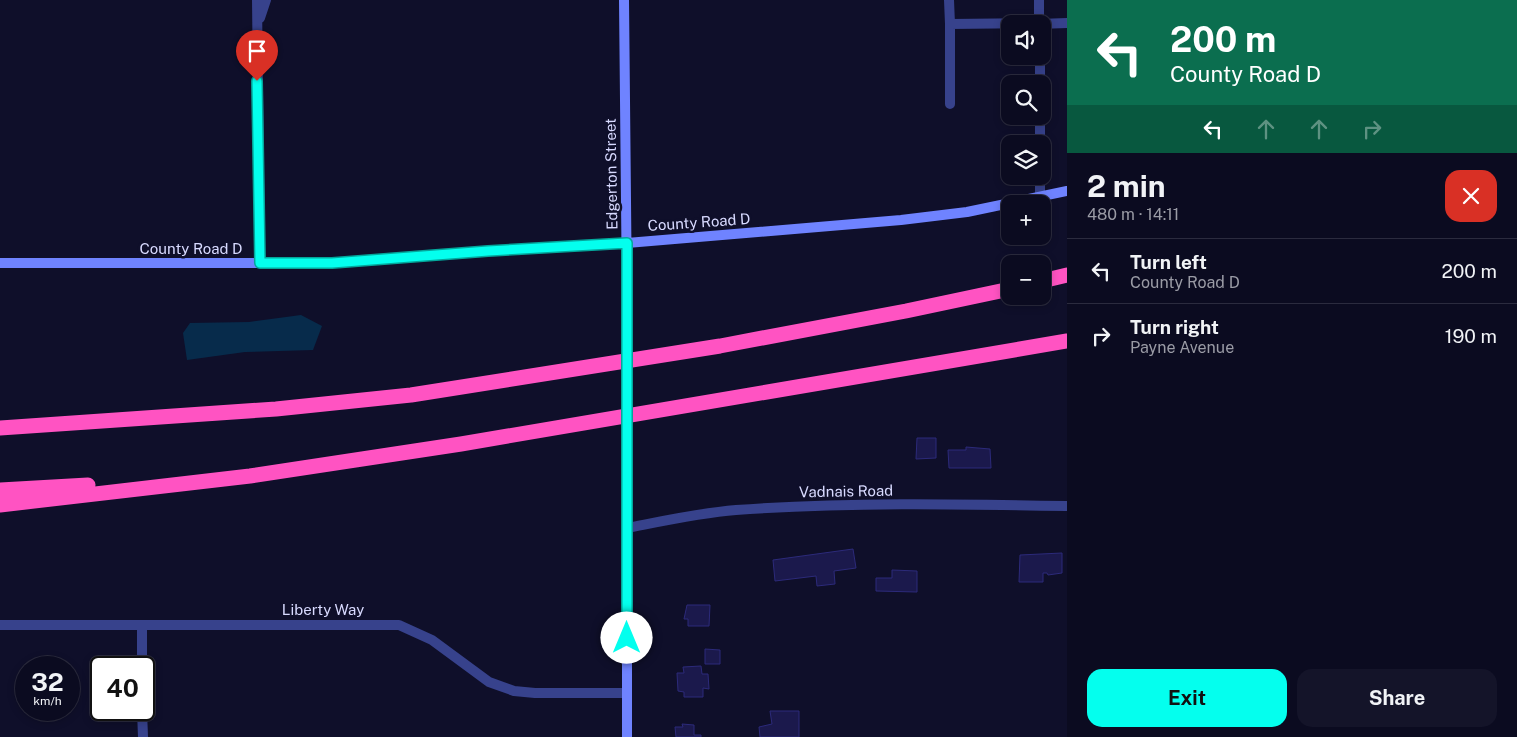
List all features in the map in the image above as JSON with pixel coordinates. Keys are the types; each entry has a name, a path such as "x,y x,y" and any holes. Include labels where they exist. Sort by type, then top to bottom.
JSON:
{"highway":[{"path":"1051,279 1067,275"},
{"path":"1051,287 1067,286"},
{"path":"0,428 267,410 411,395 748,341 1001,291"},
{"path":"0,505 250,476 461,444 1067,341"},
{"path":"0,490 250,476"}],"street":[{"path":"257,0 260,263"},
{"path":"257,31 266,0"},
{"name":"Edgerton Street","path":"624,0 627,243 627,737"},
{"path":"949,0 950,104"},
{"path":"1039,0 1039,15"},
{"path":"1051,24 1067,23"},
{"path":"950,24 1001,24"},
{"name":"County Road D","path":"1049,195 1067,191"},
{"name":"County Road D","path":"0,263 332,263 627,243 902,220 967,212 1001,205"},
{"name":"Vadnais Road","path":"627,528 734,510 792,507 895,504 1067,506"},
{"name":"Liberty Way","path":"0,625 399,625 432,640 489,682 514,690 535,693 627,693"},
{"path":"142,625 142,656"},
{"path":"142,721 143,737"}],"water":[{"path":"301,315 322,326 313,350 245,352 187,360 183,333 190,323 249,322"}],"building":[{"path":"917,438 936,438 936,458 916,459"},
{"path":"966,447 990,449 991,468 949,468 948,450 966,450"},
{"path":"853,549 856,568 834,571 835,584 817,586 816,576 775,581 773,560"},
{"path":"1062,553 1062,573 1048,575 1043,573 1043,582 1019,582 1020,555"},
{"path":"892,570 917,571 917,592 876,591 876,578 892,578"},
{"path":"687,605 710,605 709,626 688,626 688,619 684,619"},
{"path":"705,649 720,650 720,664 705,664"},
{"path":"701,666 702,674 708,674 709,689 703,688 703,697 684,697 684,692 678,691 677,673 684,673 683,667"},
{"path":"770,711 799,711 799,737 760,737 759,727 772,724"},
{"path":"682,724 694,725 694,735 701,735 701,737 676,737 675,727 683,727"}],"route":[{"path":"257,81 260,263 332,263 627,243 627,638"}]}
